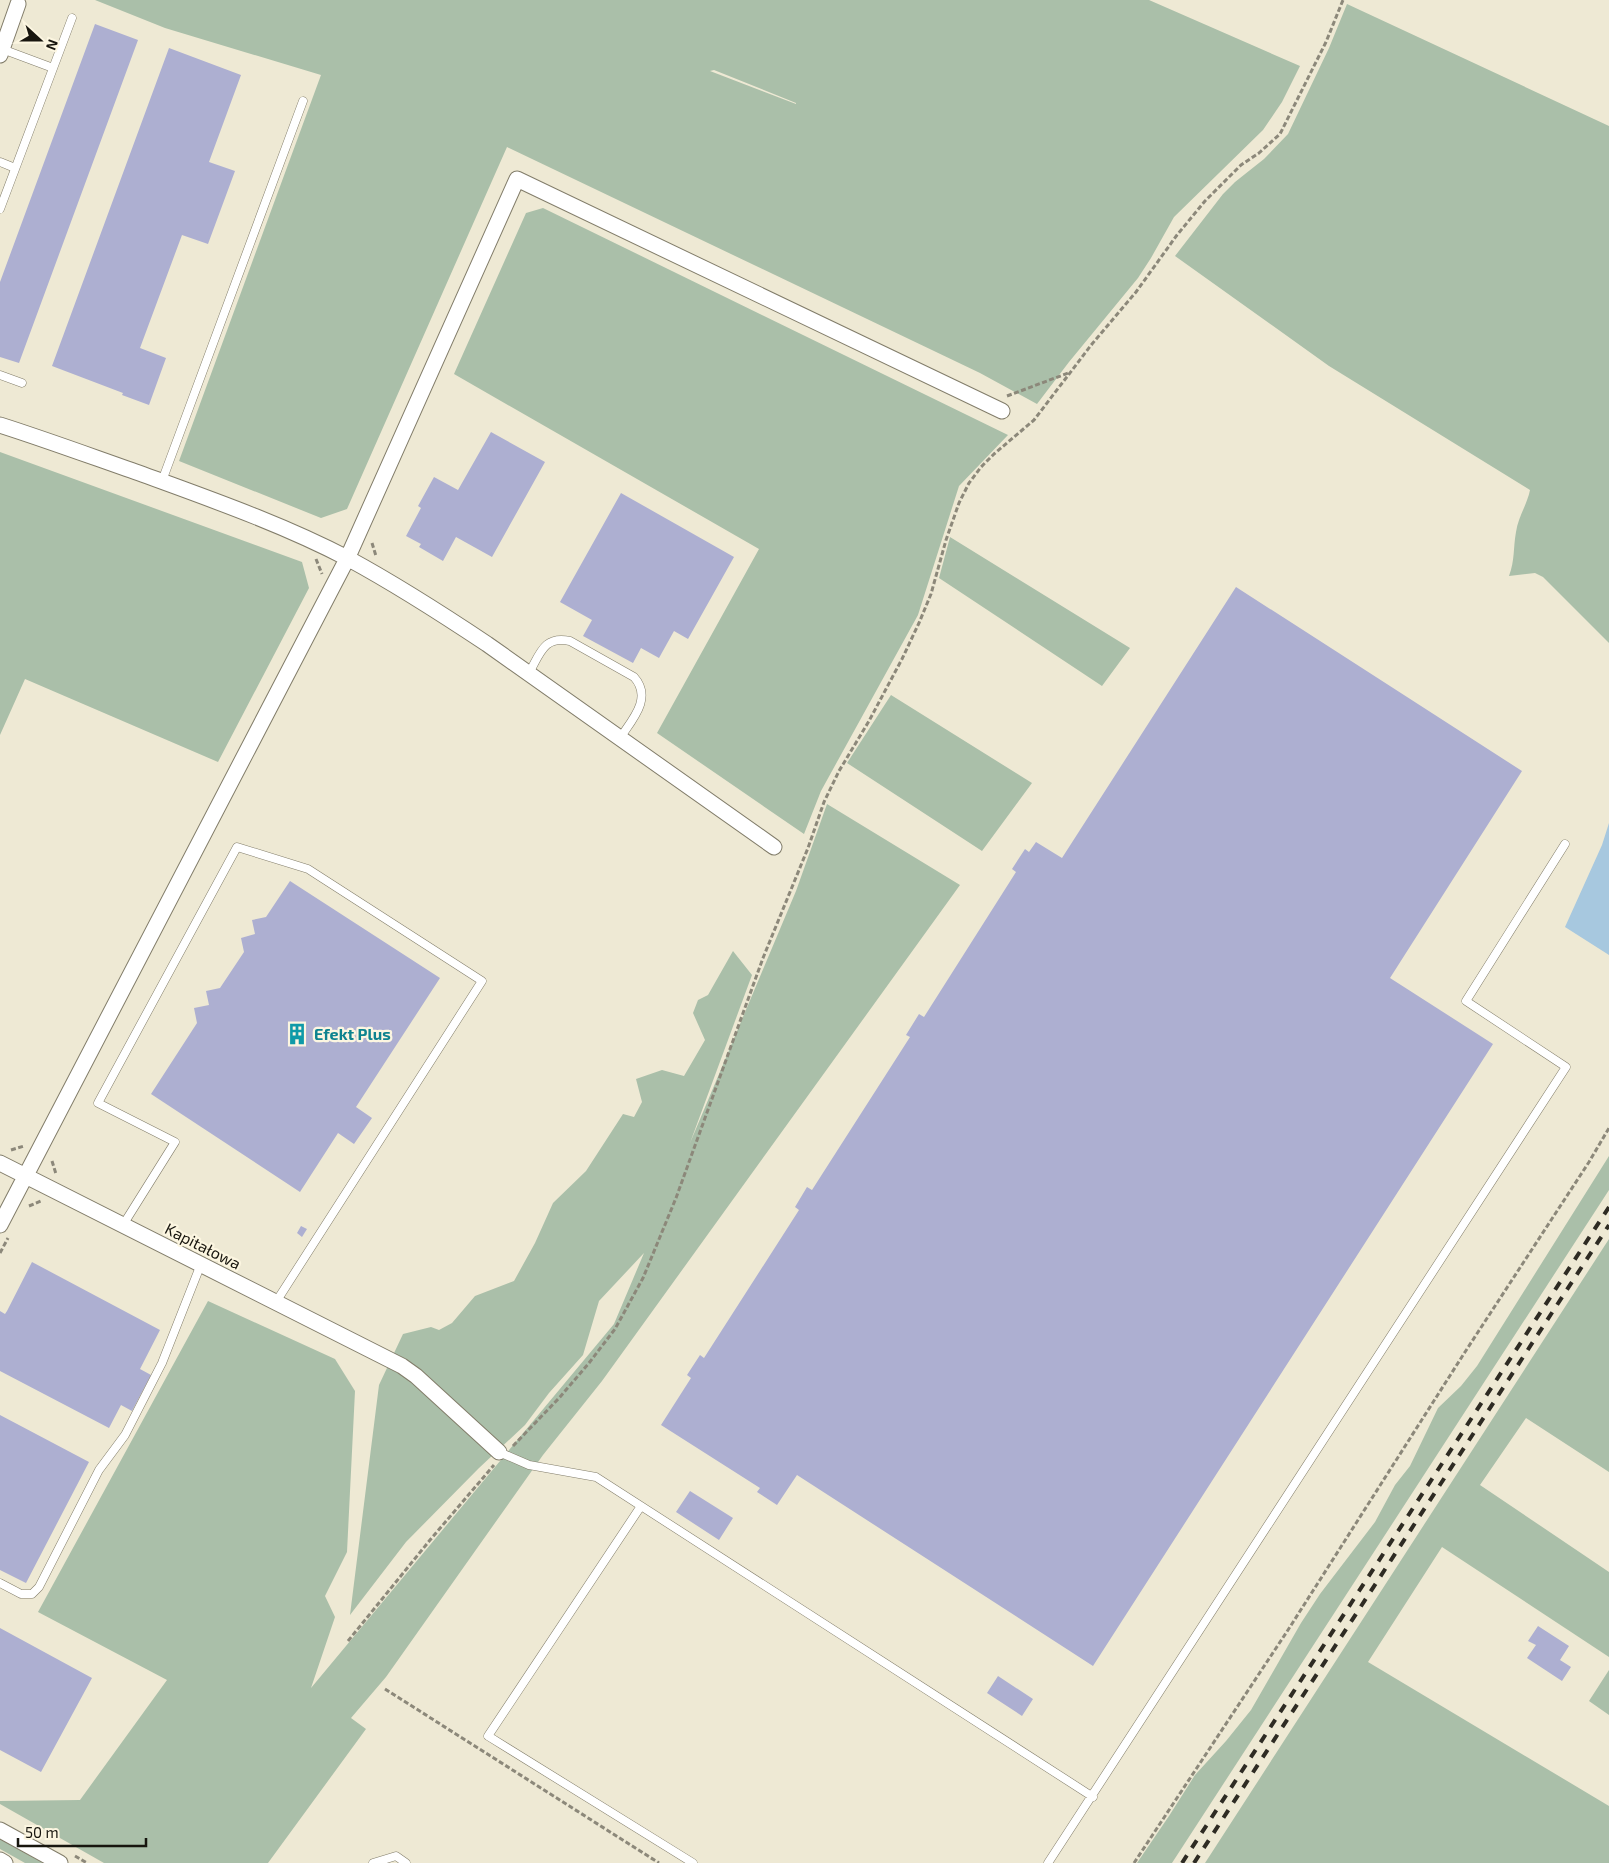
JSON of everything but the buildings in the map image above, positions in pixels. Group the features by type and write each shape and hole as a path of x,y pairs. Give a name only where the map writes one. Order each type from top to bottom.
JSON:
{"street":[{"path":"1,52 18,4"},
{"path":"0,1225 348,559 517,179 998,409"},
{"path":"0,425 162,481 249,514 348,559 448,618 774,847"},
{"name":"Kapitałowa","path":"1,1164 389,1360 416,1376 501,1454"},
{"path":"0,1830 60,1863"},
{"path":"0,1860 5,1863"}],"lane":[{"path":"0,209 72,18"},
{"path":"1,52 53,68"},
{"path":"162,481 304,101"},
{"path":"0,162 15,168"},
{"path":"0,375 22,383"},
{"path":"528,673 547,643 562,639 570,641 634,677 642,690 642,699 640,707 620,738"},
{"path":"1048,1863 1566,1068 1466,1000 1566,844"},
{"path":"123,1225 176,1142 98,1103 237,847 308,869 482,982 276,1302"},
{"path":"0,1583 21,1594 32,1594 39,1587 99,1470 125,1435 162,1363 200,1264"},
{"path":"501,1454 529,1466 596,1477 1092,1797"},
{"path":"641,1506 488,1736 693,1863"},
{"path":"373,1863 396,1856 406,1863"}],"path":[{"path":"348,1641 501,1454 560,1397 589,1363 615,1329 643,1278 676,1198 763,958 808,848 824,802 920,623 931,594 959,502 969,483 981,467 1034,420 1136,292 1177,235 1205,201 1240,165 1258,154 1280,134 1326,42 1343,0"},
{"path":"998,409 998,399 1072,372"},
{"path":"322,576 316,560 323,547"},
{"path":"1134,1863 1288,1630 1609,1128"},
{"path":"1,1164 8,1151 30,1142"},
{"path":"385,1689 659,1863"}],"green space":[{"path":"95,0 1149,0 1300,66 1282,102 1263,130 1174,217 1138,278 1037,404 980,373 507,147 347,509 321,518 179,461 321,75 165,28","holes":["714,70 796,104 710,71"]},
{"path":"1347,4 1609,126 1609,643 1543,577 1535,573 1509,576 1517,527 1530,490 1329,366 1175,256 1223,194 1264,159 1288,134 1329,48"},
{"path":"543,208 1008,435 959,486 918,615 821,791 804,834 657,733 759,549 454,374 526,213"},
{"path":"0,452 302,562 309,588 218,762 25,679 0,735"},
{"path":"950,537 1130,648 1102,686 939,578"},
{"path":"891,695 1032,783 982,851 847,763"},
{"path":"827,804 960,885 602,1381 543,1455 386,1677 351,1718 366,1729 268,1863 104,1863 0,1804 0,1801 80,1800 167,1680 38,1612 208,1301 335,1359 355,1391 347,1552 325,1596 335,1617 311,1688 614,1324 644,1253 599,1301 583,1355 549,1393 525,1425 479,1468 406,1542 350,1615 379,1385 403,1334 431,1327 439,1330 452,1323 475,1296 514,1281 535,1243 553,1203 586,1171 623,1114 634,1117 642,1102 636,1079 662,1070 684,1076 705,1040 693,1013 698,1000 708,995 733,951 752,975 690,1143 796,891"},
{"path":"1609,1156 1609,1190 1172,1863 1137,1863 1195,1775 1251,1710 1301,1623 1320,1594 1375,1522 1395,1485 1410,1466 1438,1408 1461,1386 1477,1366"},
{"path":"1609,1239 1609,1472 1526,1418 1480,1485 1609,1572 1609,1657 1442,1547 1368,1662 1609,1806 1609,1863 1205,1863"},
{"path":"1609,1670 1609,1715 1589,1701"},
{"path":"0,1839 43,1863 25,1863 0,1849"}],"water":[{"path":"1609,823 1609,955 1565,927 1602,845"}],"railway":[{"path":"1182,1863 1609,1207"},
{"path":"1194,1863 1609,1225"}],"place":[{"name":"Efekt Plus","path":"297,1034"}]}
